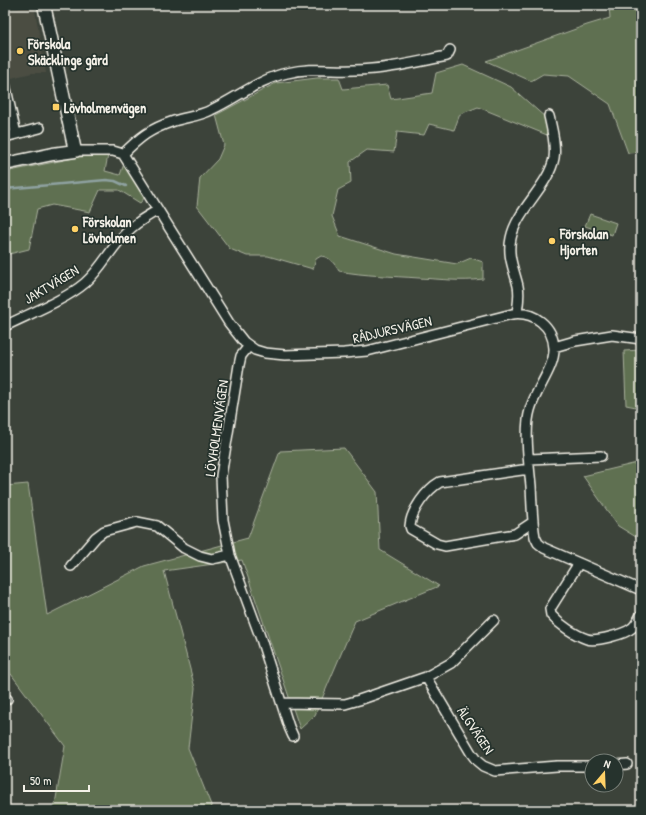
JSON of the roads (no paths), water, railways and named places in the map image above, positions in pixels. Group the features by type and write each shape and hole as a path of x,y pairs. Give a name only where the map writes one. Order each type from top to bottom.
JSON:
{"street":[{"path":"44,5 74,151"},
{"path":"123,154 151,130 173,121 211,111 242,92 275,76 307,69 353,70 404,64 447,56 450,50"},
{"path":"6,90 16,134"},
{"path":"549,116 554,141 552,168 515,225 509,252 519,294 518,313 532,316 543,323 550,333 554,348 552,362 529,411 529,469 533,522 536,537 541,546 641,590"},
{"path":"5,137 40,128"},
{"path":"5,164 74,151 113,151 123,154 229,323 249,346"},
{"name":"JAKTVÄGEN","path":"5,326 49,304 84,283 94,274 131,228 139,221 158,210"},
{"name":"RÅDJURSVÄGEN","path":"249,346 264,353 280,355 356,352 518,313"},
{"path":"554,348 575,341 612,335 641,339"},
{"name":"LÖVHOLMENVÄGEN","path":"249,346 241,356 239,365 221,476 223,520 230,555 261,639 293,736"},
{"path":"529,459 601,456"},
{"path":"529,469 440,482 417,505 410,526 411,529 437,544 445,546 515,534 533,522"},
{"path":"71,566 96,537 104,531 137,522 157,526 184,548 200,556 212,559 230,555"},
{"path":"579,563 550,609 551,615 556,620 588,639 599,640 631,629 641,615"},
{"path":"282,703 345,704 426,677 451,663 494,620"},
{"name":"ÄLGVÄGEN","path":"426,677 471,753 483,766 495,771 557,766 584,766"}],"waterway":[{"path":"5,189 106,180 115,181 126,186"}],"place":[{"name":"Förskola Skäcklinge gård","path":"20,51"},
{"name":"Lövholmenvägen","path":"56,107"},
{"name":"Förskolan Lövholmen","path":"75,229"},
{"name":"Förskolan Hjorten","path":"552,241"}]}
